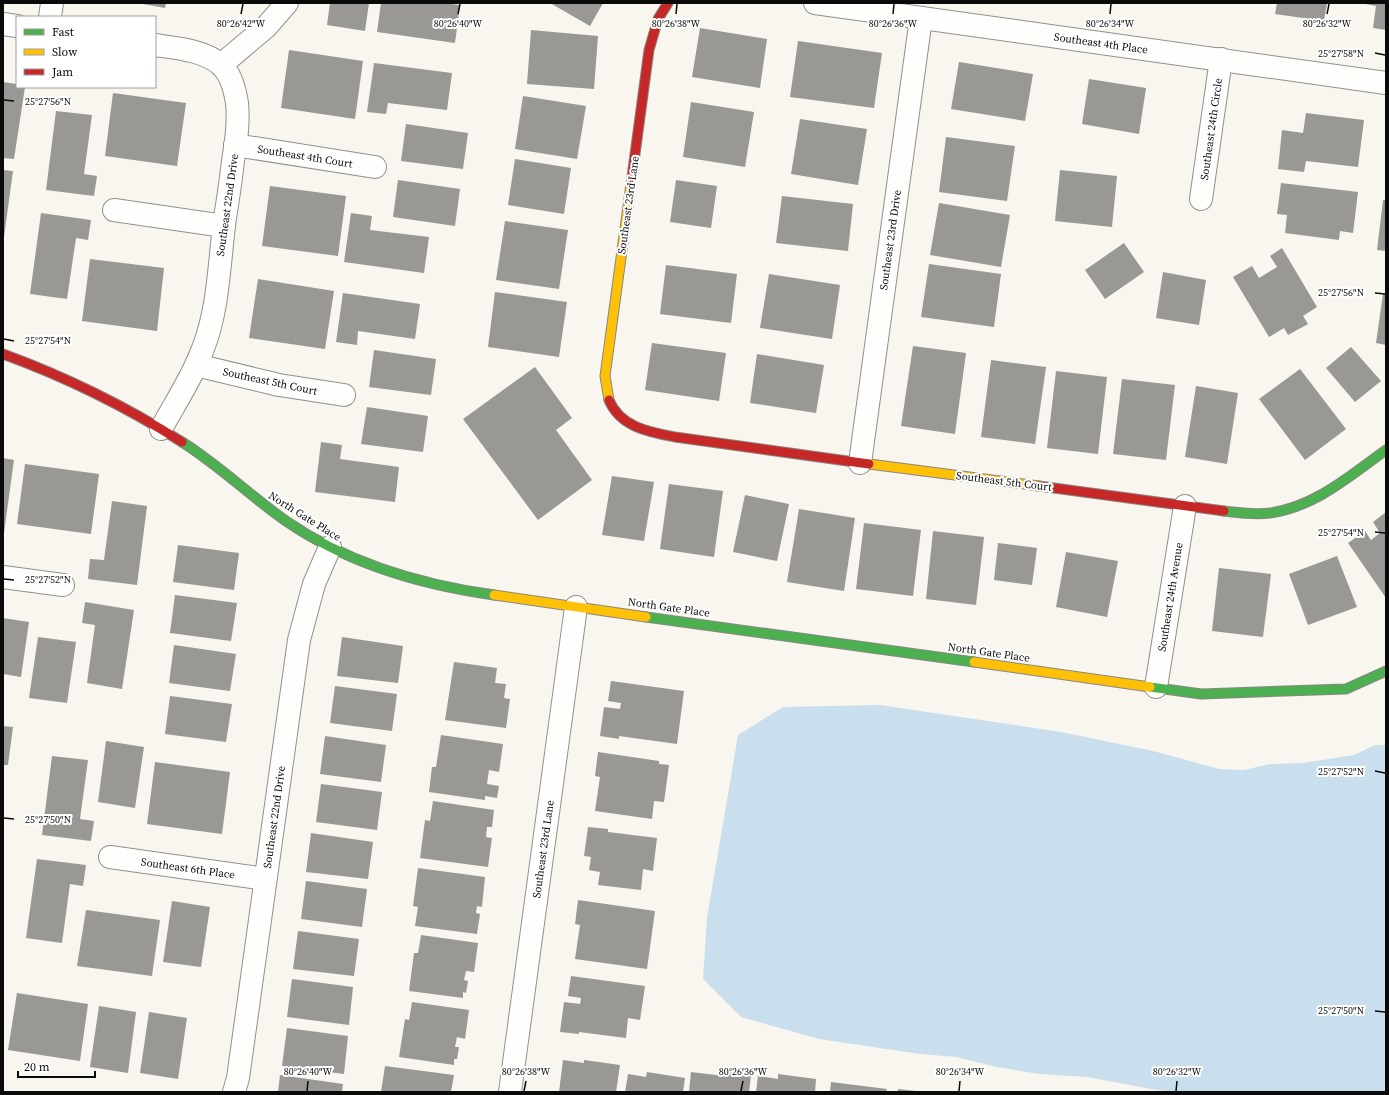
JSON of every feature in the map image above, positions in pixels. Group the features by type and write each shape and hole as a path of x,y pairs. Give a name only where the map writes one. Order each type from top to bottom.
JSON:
{"street":[{"path":"50,16 52,3"},
{"path":"156,45 191,51 209,58 221,65 266,27 287,3"},
{"name":"Southeast 23rd Lane","path":"614,410 610,403 605,376 649,50 658,19 668,3"},
{"name":"Southeast 4th Place","path":"815,3 1386,83"},
{"name":"Southeast 23rd Drive","path":"860,463 921,18"},
{"path":"3,24 16,26"},
{"name":"Southeast 24th Circle","path":"1201,199 1220,59"},
{"name":"Southeast 22nd Drive","path":"161,428 196,365 202,351 209,332 215,302 235,145 237,116 236,102 231,81 221,65"},
{"name":"Southeast 4th Court","path":"235,145 375,167"},
{"path":"114,210 224,226"},
{"name":"North Gate Place","path":"3,354 38,366 82,386 161,428 210,461 257,499 295,526 330,547 354,558 396,573 443,587 576,607 1201,694 1346,689 1386,671"},
{"name":"Southeast 5th Court","path":"196,365 279,385 344,395"},
{"name":"Southeast 5th Court","path":"614,410 635,427 646,431 675,437 860,463 1143,499 1240,514 1279,511 1294,507 1315,497 1386,450"},
{"name":"Southeast 24th Avenue","path":"1156,687 1185,506"},
{"name":"Southeast 22nd Drive","path":"234,1092 238,1078 298,640 314,584 330,547"},
{"path":"3,576 63,584"},
{"name":"Southeast 23rd Lane","path":"510,1092 576,607"},
{"name":"Southeast 6th Place","path":"110,857 265,879"}],"water":[{"path":"880,705 1061,732 1153,751 1219,769 1244,770 1270,764 1303,763 1354,755 1375,745 1386,745 1386,1092 1177,1092 1157,1090 1087,1077 1039,1074 997,1067 956,1057 920,1054 819,1039 741,1017 703,979 707,918 738,735 783,707"}],"building":[{"path":"137,3 166,3 165,8"},
{"path":"330,3 369,3 365,31 327,25"},
{"path":"381,3 442,3 460,5 455,43 377,32"},
{"path":"550,3 603,3 590,26"},
{"path":"1277,3 1327,3 1324,21 1275,14"},
{"path":"1360,3 1386,3 1386,30 1373,28 1376,6"},
{"path":"700,28 767,39 760,88 692,77"},
{"path":"531,30 598,36 594,89 527,84"},
{"path":"798,41 882,53 874,108 790,97"},
{"path":"289,50 363,61 355,119 281,108"},
{"path":"959,62 1033,74 1025,121 951,109"},
{"path":"374,63 452,73 447,110 388,103 386,114 367,112"},
{"path":"1089,79 1146,88 1139,134 1082,124"},
{"path":"3,82 16,84 16,88 25,88 14,159 3,158"},
{"path":"113,93 186,103 177,166 105,156"},
{"path":"523,96 586,106 577,159 515,149"},
{"path":"691,102 754,112 745,167 683,157"},
{"path":"56,111 92,115 84,174 97,176 94,196 46,190"},
{"path":"1306,113 1364,120 1358,167 1306,161 1304,172 1278,169 1282,130 1303,133"},
{"path":"800,119 867,129 858,185 791,174"},
{"path":"406,124 468,133 463,169 401,161"},
{"path":"946,137 1015,146 1007,201 939,192"},
{"path":"515,159 571,168 564,214 508,205"},
{"path":"3,170 13,171 4,237 3,237"},
{"path":"1060,170 1117,176 1112,227 1055,221"},
{"path":"398,180 460,189 455,226 393,217"},
{"path":"676,180 717,186 711,228 670,222"},
{"path":"1281,183 1358,192 1353,233 1340,231 1339,240 1285,233 1287,215 1277,214"},
{"path":"270,186 346,196 338,256 262,246"},
{"path":"782,196 853,204 848,251 776,243"},
{"path":"1383,200 1386,200 1386,251 1377,250"},
{"path":"939,203 1010,215 1001,267 930,255"},
{"path":"41,213 91,220 88,240 76,238 67,299 30,294"},
{"path":"351,213 372,216 370,230 429,237 424,273 344,262"},
{"path":"505,221 568,230 559,289 496,280"},
{"path":"1124,243 1144,272 1105,299 1085,270"},
{"path":"1282,248 1317,307 1303,316 1308,324 1288,335 1284,328 1269,337 1233,277 1252,266 1259,278 1277,267 1270,256"},
{"path":"90,259 164,268 157,331 82,321"},
{"path":"929,264 1001,274 994,327 921,317"},
{"path":"666,265 737,274 731,323 660,314"},
{"path":"1163,272 1206,280 1199,325 1156,318"},
{"path":"769,274 840,285 832,339 760,328"},
{"path":"258,279 334,291 325,349 249,338"},
{"path":"495,292 567,302 559,357 488,347"},
{"path":"343,293 420,304 415,339 358,331 357,345 336,342"},
{"path":"1383,294 1386,294 1386,345 1376,343"},
{"path":"652,343 726,353 719,401 645,390"},
{"path":"913,346 966,353 955,434 901,426"},
{"path":"1351,347 1381,381 1355,402 1326,368"},
{"path":"374,350 436,359 431,395 369,387"},
{"path":"757,354 824,365 816,413 750,403"},
{"path":"991,360 1046,367 1035,444 981,437"},
{"path":"535,367 572,418 556,430 592,480 538,520 463,419"},
{"path":"1300,369 1346,429 1305,460 1259,399"},
{"path":"1056,371 1107,377 1098,454 1047,448"},
{"path":"1122,379 1175,385 1166,460 1113,454"},
{"path":"1196,386 1238,393 1227,464 1185,457"},
{"path":"367,407 428,416 423,452 361,444"},
{"path":"321,442 342,445 340,459 399,467 395,502 315,492"},
{"path":"3,458 14,460 4,533 3,533"},
{"path":"25,464 99,474 91,534 17,524"},
{"path":"612,476 654,482 644,541 602,535"},
{"path":"669,484 723,491 714,557 660,549"},
{"path":"745,495 789,504 777,561 733,552"},
{"path":"112,501 147,506 137,585 88,579 90,559 104,560"},
{"path":"799,509 855,518 844,591 787,582"},
{"path":"1386,512 1386,598 1348,543 1365,531 1371,540 1380,533 1373,522"},
{"path":"864,523 921,530 913,596 856,589"},
{"path":"933,531 984,537 976,605 926,599"},
{"path":"998,543 1037,548 1032,585 994,580"},
{"path":"178,545 239,553 234,590 173,582"},
{"path":"1066,552 1118,561 1107,617 1056,607"},
{"path":"1337,556 1357,607 1308,625 1289,574"},
{"path":"1219,568 1271,574 1263,637 1212,631"},
{"path":"175,595 237,603 231,641 170,633"},
{"path":"85,602 134,610 122,689 87,683 95,625 82,623"},
{"path":"3,618 29,622 21,677 3,674"},
{"path":"38,637 76,642 67,703 29,698"},
{"path":"342,637 403,646 398,683 337,676"},
{"path":"174,645 236,654 230,691 169,683"},
{"path":"454,662 497,668 495,683 506,684 504,698 510,699 506,728 445,720"},
{"path":"611,681 684,691 677,744 619,736 619,739 600,736 604,707 620,709 621,703 608,701"},
{"path":"335,686 397,694 392,731 330,723"},
{"path":"170,696 232,704 226,742 165,734"},
{"path":"3,726 13,727 8,765 3,765"},
{"path":"441,735 503,744 499,772 489,770 487,784 499,786 497,798 485,796 485,800 429,792 432,767 436,767"},
{"path":"325,736 386,745 381,782 320,774"},
{"path":"106,741 144,747 135,808 98,802"},
{"path":"598,752 659,761 659,764 669,765 664,802 654,801 652,819 595,811 600,777 595,776"},
{"path":"52,756 88,760 80,819 94,821 91,841 42,835"},
{"path":"155,762 230,772 222,834 147,824"},
{"path":"321,784 382,792 377,830 316,822"},
{"path":"433,801 494,810 492,827 487,827 486,837 492,838 488,867 420,858 425,820 430,821"},
{"path":"588,827 608,829 608,832 657,838 653,871 643,869 641,890 598,885 600,872 589,870 591,857 584,856"},
{"path":"311,833 373,842 368,879 306,872"},
{"path":"37,859 86,865 83,886 70,884 62,943 26,938"},
{"path":"418,868 485,877 482,907 477,906 476,913 480,914 477,934 415,926 418,907 413,906"},
{"path":"306,881 367,889 362,927 301,919"},
{"path":"578,900 655,911 647,969 575,959 580,925 575,924"},
{"path":"172,901 210,907 201,967 163,962"},
{"path":"86,910 160,920 152,976 77,966"},
{"path":"298,931 359,939 354,976 293,969"},
{"path":"421,935 478,943 474,972 466,971 464,980 468,981 466,993 463,992 463,998 409,991 414,953 418,953"},
{"path":"571,976 645,986 640,1020 628,1018 626,1038 579,1032 579,1034 560,1032 564,1002 580,1004 581,998 568,996"},
{"path":"292,979 353,987 349,1025 287,1017"},
{"path":"17,993 88,1004 80,1061 8,1050"},
{"path":"412,1002 469,1010 465,1039 457,1037 455,1047 459,1047 457,1059 454,1059 454,1065 399,1057 405,1019 409,1020"},
{"path":"99,1006 136,1012 128,1073 90,1067"},
{"path":"149,1012 187,1018 178,1079 140,1073"},
{"path":"287,1028 348,1036 344,1074 282,1066"},
{"path":"563,1060 584,1063 584,1060 620,1065 616,1092 559,1092"},
{"path":"385,1066 454,1075 451,1092 381,1092"},
{"path":"725,1071 751,1075 749,1092 689,1092 691,1072 724,1076"},
{"path":"647,1072 685,1078 683,1092 625,1092 628,1074 646,1077"},
{"path":"778,1074 816,1079 815,1092 756,1092 758,1076 778,1079"},
{"path":"280,1075 343,1084 342,1092 278,1092"},
{"path":"831,1082 887,1089 886,1092 830,1092"},
{"path":"898,1089 916,1091 916,1092 898,1092"}],"traffic: fast":[{"path":"182,442 196,451 286,521 309,536 334,549 386,570 413,578 467,591 494,595"},
{"path":"1224,511 1247,514 1264,514 1286,510 1302,504 1332,489 1386,450"},
{"path":"646,617 974,662"},
{"path":"1150,687 1201,694 1346,689 1386,671"}],"traffic: slow":[{"path":"609,400 605,376 631,184"},
{"path":"869,464 1039,486"},
{"path":"494,595 646,617"},
{"path":"974,662 1150,687"}],"traffic: jam":[{"path":"631,184 649,50 658,19 668,3"},
{"path":"3,354 50,372 95,393 139,416 182,442"},
{"path":"609,400 620,416 628,422 636,427 655,433 869,464"},
{"path":"1039,486 1224,511"}]}
